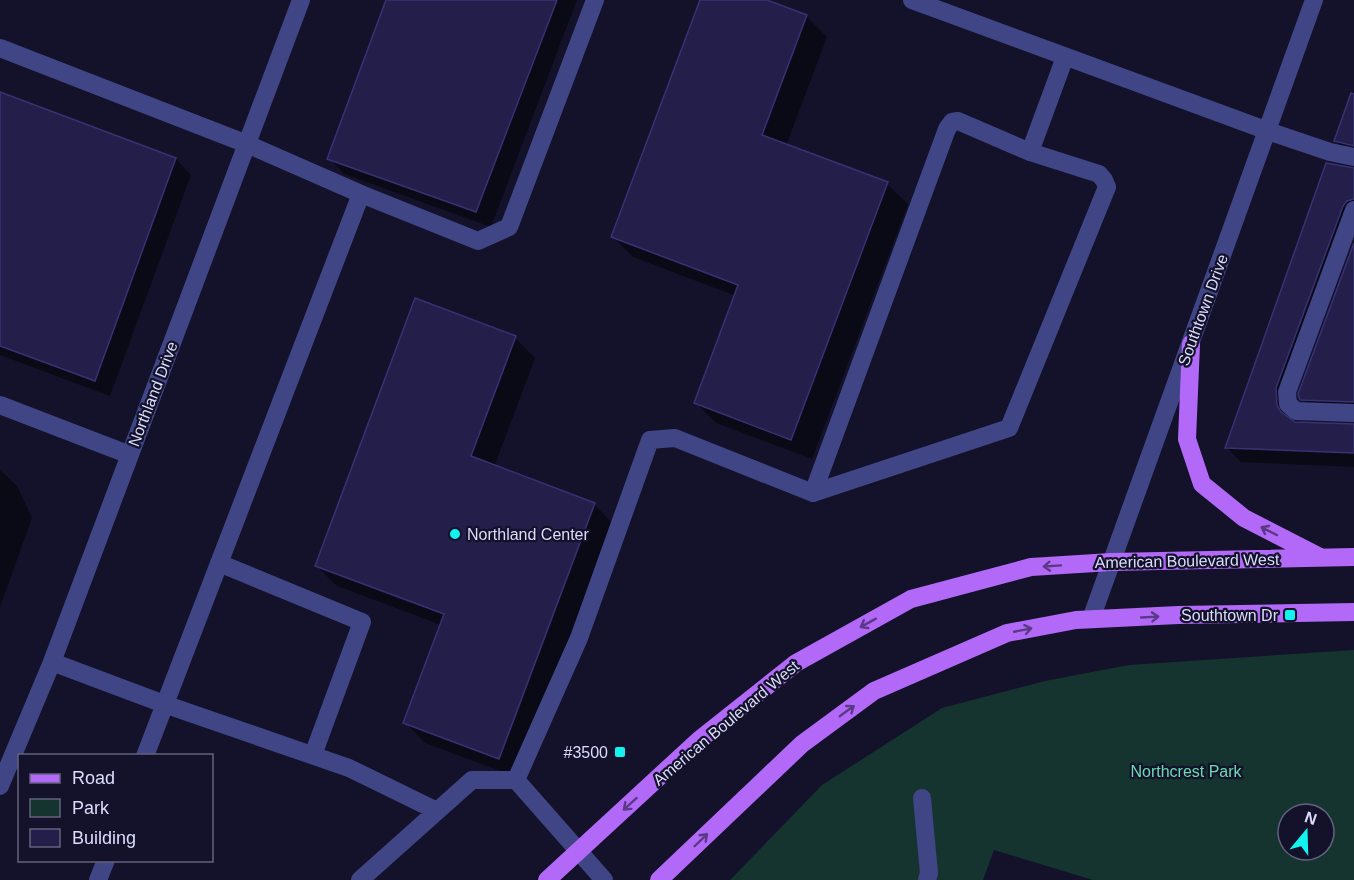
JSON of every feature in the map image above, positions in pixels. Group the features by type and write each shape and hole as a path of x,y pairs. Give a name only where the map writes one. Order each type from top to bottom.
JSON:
{"main road":[{"path":"1191,344 1186,439 1202,484 1244,518 1321,558"},
{"name":"American Boulevard West","path":"547,880 699,740 796,663 911,599 1030,567 1111,562 1354,557"},
{"path":"659,880 802,744 874,691 1007,633 1091,619 1354,612"}],"street":[{"name":"Northland Drive","path":"0,786 52,662 301,0"},
{"path":"0,48 247,144 361,194 478,241 509,227 595,0"},
{"path":"912,0 1268,131 1330,152 1354,157"},
{"name":"Southtown Drive","path":"1091,619 1314,0"},
{"path":"1030,152 1065,57"},
{"path":"516,780 579,638 650,440 675,438 813,493 1009,428 1107,187 1099,174 1030,152 958,121 952,122 947,129 813,493"},
{"path":"146,754 361,194"},
{"path":"1354,210 1287,392 1288,404 1296,411 1354,413"},
{"path":"0,405 130,455"},
{"path":"219,563 362,622 313,755"},
{"path":"52,662 164,704 350,768 437,811"},
{"path":"360,880 472,780 516,780 603,880"},
{"path":"922,798 929,873 927,880"},
{"path":"98,880 105,862"}],"green space":[{"name":"Northcrest Park","path":"1354,650 1354,880 1093,880 994,850 983,880 730,880 822,785 942,708 1045,681 1129,665"}],"building":[{"path":"386,0 557,0 476,212 327,159"},
{"path":"700,0 767,0 807,15 762,135 888,182 791,440 694,403 738,285 611,237"},
{"path":"0,92 176,158 95,381 0,346"},
{"path":"1351,93 1354,94 1354,146 1334,141"},
{"path":"1326,163 1354,168 1354,199 1347,201 1343,206 1276,388 1277,405 1281,412 1295,422 1354,424 1354,453 1225,448"},
{"path":"1354,243 1354,402 1300,400 1298,394"},
{"name":"Northland Center","path":"415,298 516,336 471,456 595,503 499,759 403,723 444,614 315,566"}],"place":[{"name":"Northland Center","path":"455,534"},
{"name":"Southtown Dr","path":"1290,615"},
{"name":"#3500","path":"620,752"}]}
